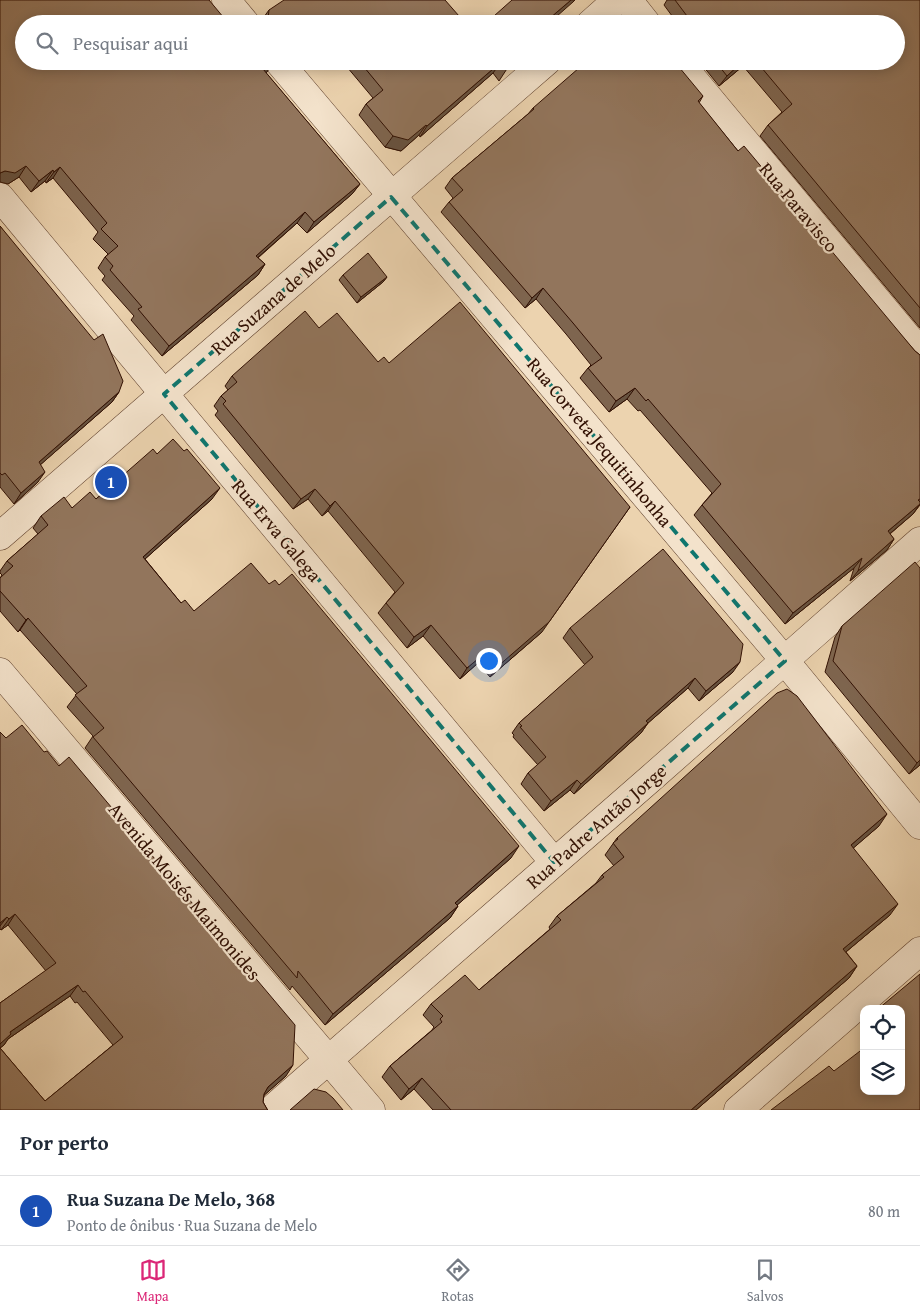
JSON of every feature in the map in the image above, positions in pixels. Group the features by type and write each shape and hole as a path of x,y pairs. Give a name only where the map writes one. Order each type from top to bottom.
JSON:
{"street":[{"path":"226,0 238,15"},
{"path":"600,15 617,0"},
{"path":"628,0 640,15"},
{"name":"Rua Corveta Jequitinhonha","path":"286,70 785,661 920,825"},
{"name":"Rua Suzana de Melo","path":"0,536 537,70"},
{"name":"Rua Paravisco","path":"685,70 920,352"},
{"name":"Rua Erva Galega","path":"0,197 554,862"},
{"name":"Rua Padre Antão Jorge","path":"271,1110 920,541"},
{"name":"Avenida Moisés Maimonides","path":"0,672 370,1110"},
{"path":"738,1110 920,950"}],"highlighted area":[{"path":"391,197 785,661 554,862 164,394"}],"building":[{"path":"0,0 209,0 222,15 15,15 15,70 264,70 360,184 314,222 305,212 256,256 265,264 169,346 138,309 142,307 110,270 113,266 105,257 118,246 101,229 107,223 60,167 39,181 26,166 15,173 5,171 0,173"},
{"path":"284,0 445,0 458,15 268,15 269,10"},
{"path":"512,0 571,0 554,15 495,15"},
{"path":"675,0 920,0 920,308 768,125 792,104 764,70 905,70 905,15 686,15"},
{"path":"366,70 492,70 408,140 393,136 366,104 383,90"},
{"path":"577,70 681,70 703,96 698,101 738,151 744,146 920,355 920,499 918,500 920,504 888,531 894,539 858,571 862,558 793,613 702,505 721,484 648,399 646,401 635,388 616,401 588,368 602,358 573,323 543,288 532,298 449,202 463,190 452,178"},
{"path":"722,70 733,70 727,76"},
{"path":"0,226 94,340 103,334 123,381 119,392 39,462 45,472 21,493 5,473 2,475 0,473"},
{"path":"368,253 387,277 361,297 343,275"},
{"path":"460,302 630,507 549,622 497,667 485,653 467,668 431,625 414,637 386,603 404,583 335,501 330,506 315,489 301,499 223,404 226,401 221,396 237,382 232,376 305,311 319,328 337,313 378,362 384,357 389,363"},
{"path":"173,439 184,451 187,449 220,488 143,557 181,603 185,600 194,611 251,563 269,584 275,580 279,585 292,574 519,846 455,903 458,906 333,1014 298,971 297,978 93,737 104,728 75,695 87,686 28,618 26,620 0,591 0,578 13,566 7,561 48,525 41,516 64,497 72,508 90,492 96,499 153,449 157,454"},
{"path":"663,549 743,644 740,662 706,691 695,678 646,721 648,723 581,784 577,780 551,801 528,773 546,757 520,727 522,726 519,723 593,657 570,628"},
{"path":"915,562 920,568 920,760 917,763 833,661 842,626"},
{"path":"787,689 797,696 887,814 851,845 898,904 843,949 857,966 691,1110 451,1110 422,1078 409,1089 390,1066 442,1022 440,1019 443,1016 431,1004 465,975 479,990 561,920 557,916 604,877 602,875 624,857 613,843 617,838 777,693"},
{"path":"22,725 44,752 47,751 59,766 69,757 295,1025 293,1065 268,1087 264,1094 263,1102 268,1110 0,1110 0,1048 45,1101 123,1037 78,985 10,1032 11,1034 0,1044 0,1003 56,963 15,914 9,919 7,917 0,923 0,732 6,738"},
{"path":"920,974 920,1110 771,1110 829,1066 834,1071 860,1051 860,1095 905,1095 905,1005 883,1005"},
{"path":"314,1089 326,1092 343,1110 290,1110"}],"place":[{"name":"Rua Suzana De Melo, 368","path":"111,482"}]}
